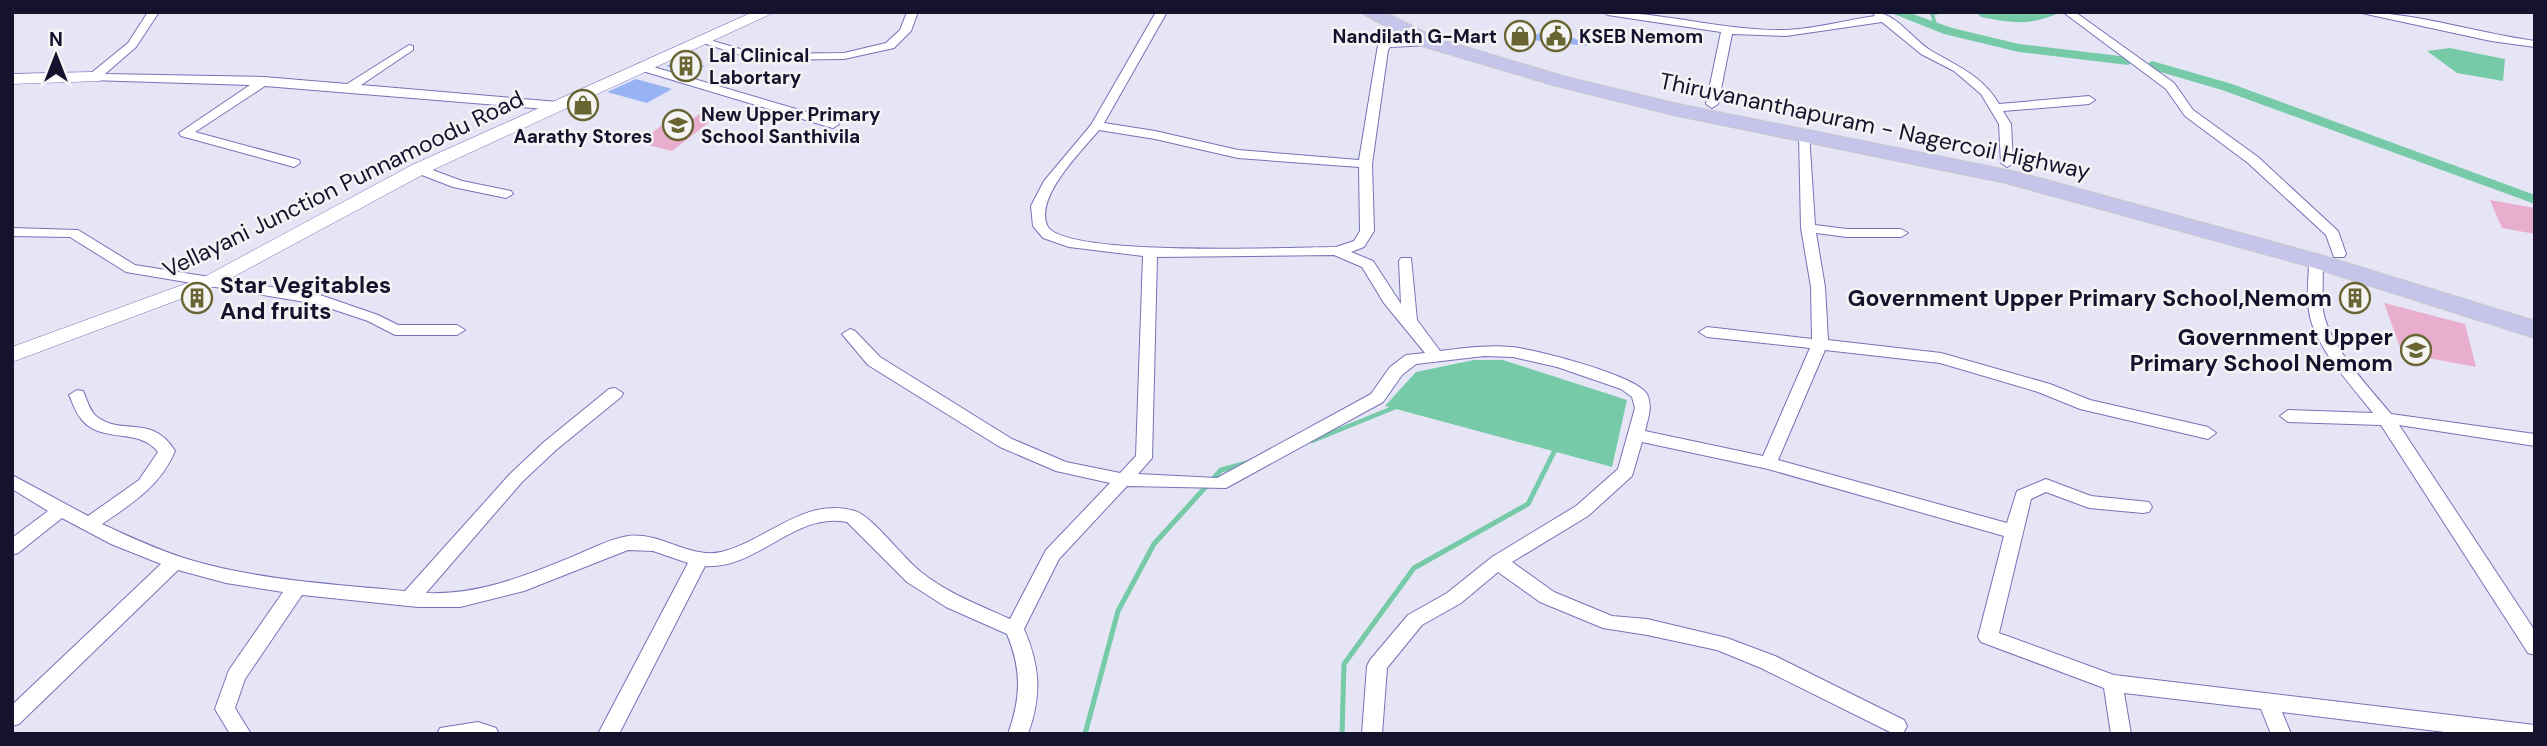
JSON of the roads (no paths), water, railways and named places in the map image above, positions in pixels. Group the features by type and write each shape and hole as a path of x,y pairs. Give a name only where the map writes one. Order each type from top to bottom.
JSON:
{"main road":[{"name":"Thiruvananthapuram - Nagercoil Highway","path":"1369,12 1429,42 1496,64 1612,95 2009,177 2316,261 2535,330"},
{"name":"Thiruvananthapuram - Nagercoil Highway","path":"1399,12 1443,32 1502,52 1712,104 2007,163 2339,254 2535,315"}],"street":[{"path":"93,77 132,45 154,12"},
{"name":"Vellayani Junction Punnamoodu Road","path":"12,355 211,281 419,169 767,12"},
{"path":"703,41 756,57 844,56 890,46 905,31 913,12"},
{"path":"1161,12 1096,126 1049,184 1038,206 1040,226 1048,235 1069,243 1150,253 1336,251 1354,247 1364,241 1367,231 1365,164 1384,45 1429,42"},
{"path":"1608,12 1636,14 1727,30 1786,33 1880,15 1925,52 1969,77 1986,92 2007,130 2007,163"},
{"path":"2068,13 2088,12"},
{"path":"2362,12 2491,38 2535,44"},
{"path":"2068,13 2170,86 2189,113 2253,160 2333,234 2339,254"},
{"path":"1712,104 1727,30"},
{"path":"351,87 409,48"},
{"path":"640,67 724,94 833,124"},
{"path":"12,79 193,77 351,87 558,106"},
{"path":"264,81 185,133 294,163"},
{"path":"1995,108 2089,100"},
{"path":"1096,126 1155,135 1238,154 1365,164"},
{"path":"1768,463 1820,343 1818,287 1808,228 1805,136"},
{"path":"419,169 458,184 506,194"},
{"path":"1808,228 1847,233 1901,233"},
{"path":"12,232 74,233 131,269 320,300 373,318 395,330 457,330"},
{"path":"1336,251 1368,264 1389,300 1436,356"},
{"path":"1014,629 1052,555 1144,458 1150,253"},
{"path":"1406,261 1409,321"},
{"path":"2316,261 2316,312 2324,333 2342,363 2386,419 2535,647"},
{"path":"1707,332 1941,358 2043,388 2086,405 2208,433"},
{"path":"850,334 874,361 1006,443 1062,467 1125,480 1220,484 1377,398 1396,371 1412,359 1484,351 1513,352 1561,363 1627,385 1639,395 1643,408 1626,472 1582,511 1498,562 1454,598 1415,620 1377,666 1372,734"},
{"path":"409,599 516,478 550,446 615,393"},
{"path":"77,395 88,419 99,425 147,433 162,442 167,451 163,465 151,479 89,524"},
{"path":"2288,416 2386,419 2535,440"},
{"path":"1637,435 1768,463 2014,532"},
{"path":"12,481 89,524 175,562 298,586 409,599 471,598 518,586 627,543 652,542 699,560 719,560 819,514 840,512 853,517 914,577 953,602 1014,629 1027,658 1032,682 1018,734"},
{"path":"2143,507 2089,502 2046,485 2023,495 1988,637 2113,683 2535,734"},
{"path":"12,548 61,510"},
{"path":"608,734 699,560"},
{"path":"12,718 175,562"},
{"path":"1498,562 1547,597 1610,623 1647,627 1720,643 1768,662 1897,726"},
{"path":"241,734 225,709 236,676 298,586"},
{"path":"2113,683 2121,734"},
{"path":"2268,702 2281,734"},
{"path":"447,734 478,731 489,734"}],"waterway":[{"path":"1895,12 1948,31 2019,48 2128,61"},
{"path":"1936,26 1932,14 1939,12"},
{"path":"2152,65 2227,87 2535,200"},
{"path":"1312,441 1398,406"},
{"path":"1342,734 1344,664 1414,568 1528,504 1556,448"},
{"path":"1085,734 1118,611 1154,544 1221,470 1247,463"}],"place":[{"name":"Nandilath G-Mart","path":"1520,36"},
{"name":"KSEB Nemom","path":"1556,36"},
{"name":"Lal Clinical Labortary","path":"686,66"},
{"name":"Aarathy Stores","path":"583,105"},
{"name":"New Upper Primary School Santhivila","path":"678,125"},
{"name":"Star Vegitables And fruits","path":"197,298"},
{"name":"Government Upper Primary School,Nemom","path":"2355,298"},
{"name":"Government Upper Primary School Nemom","path":"2416,350"}]}
